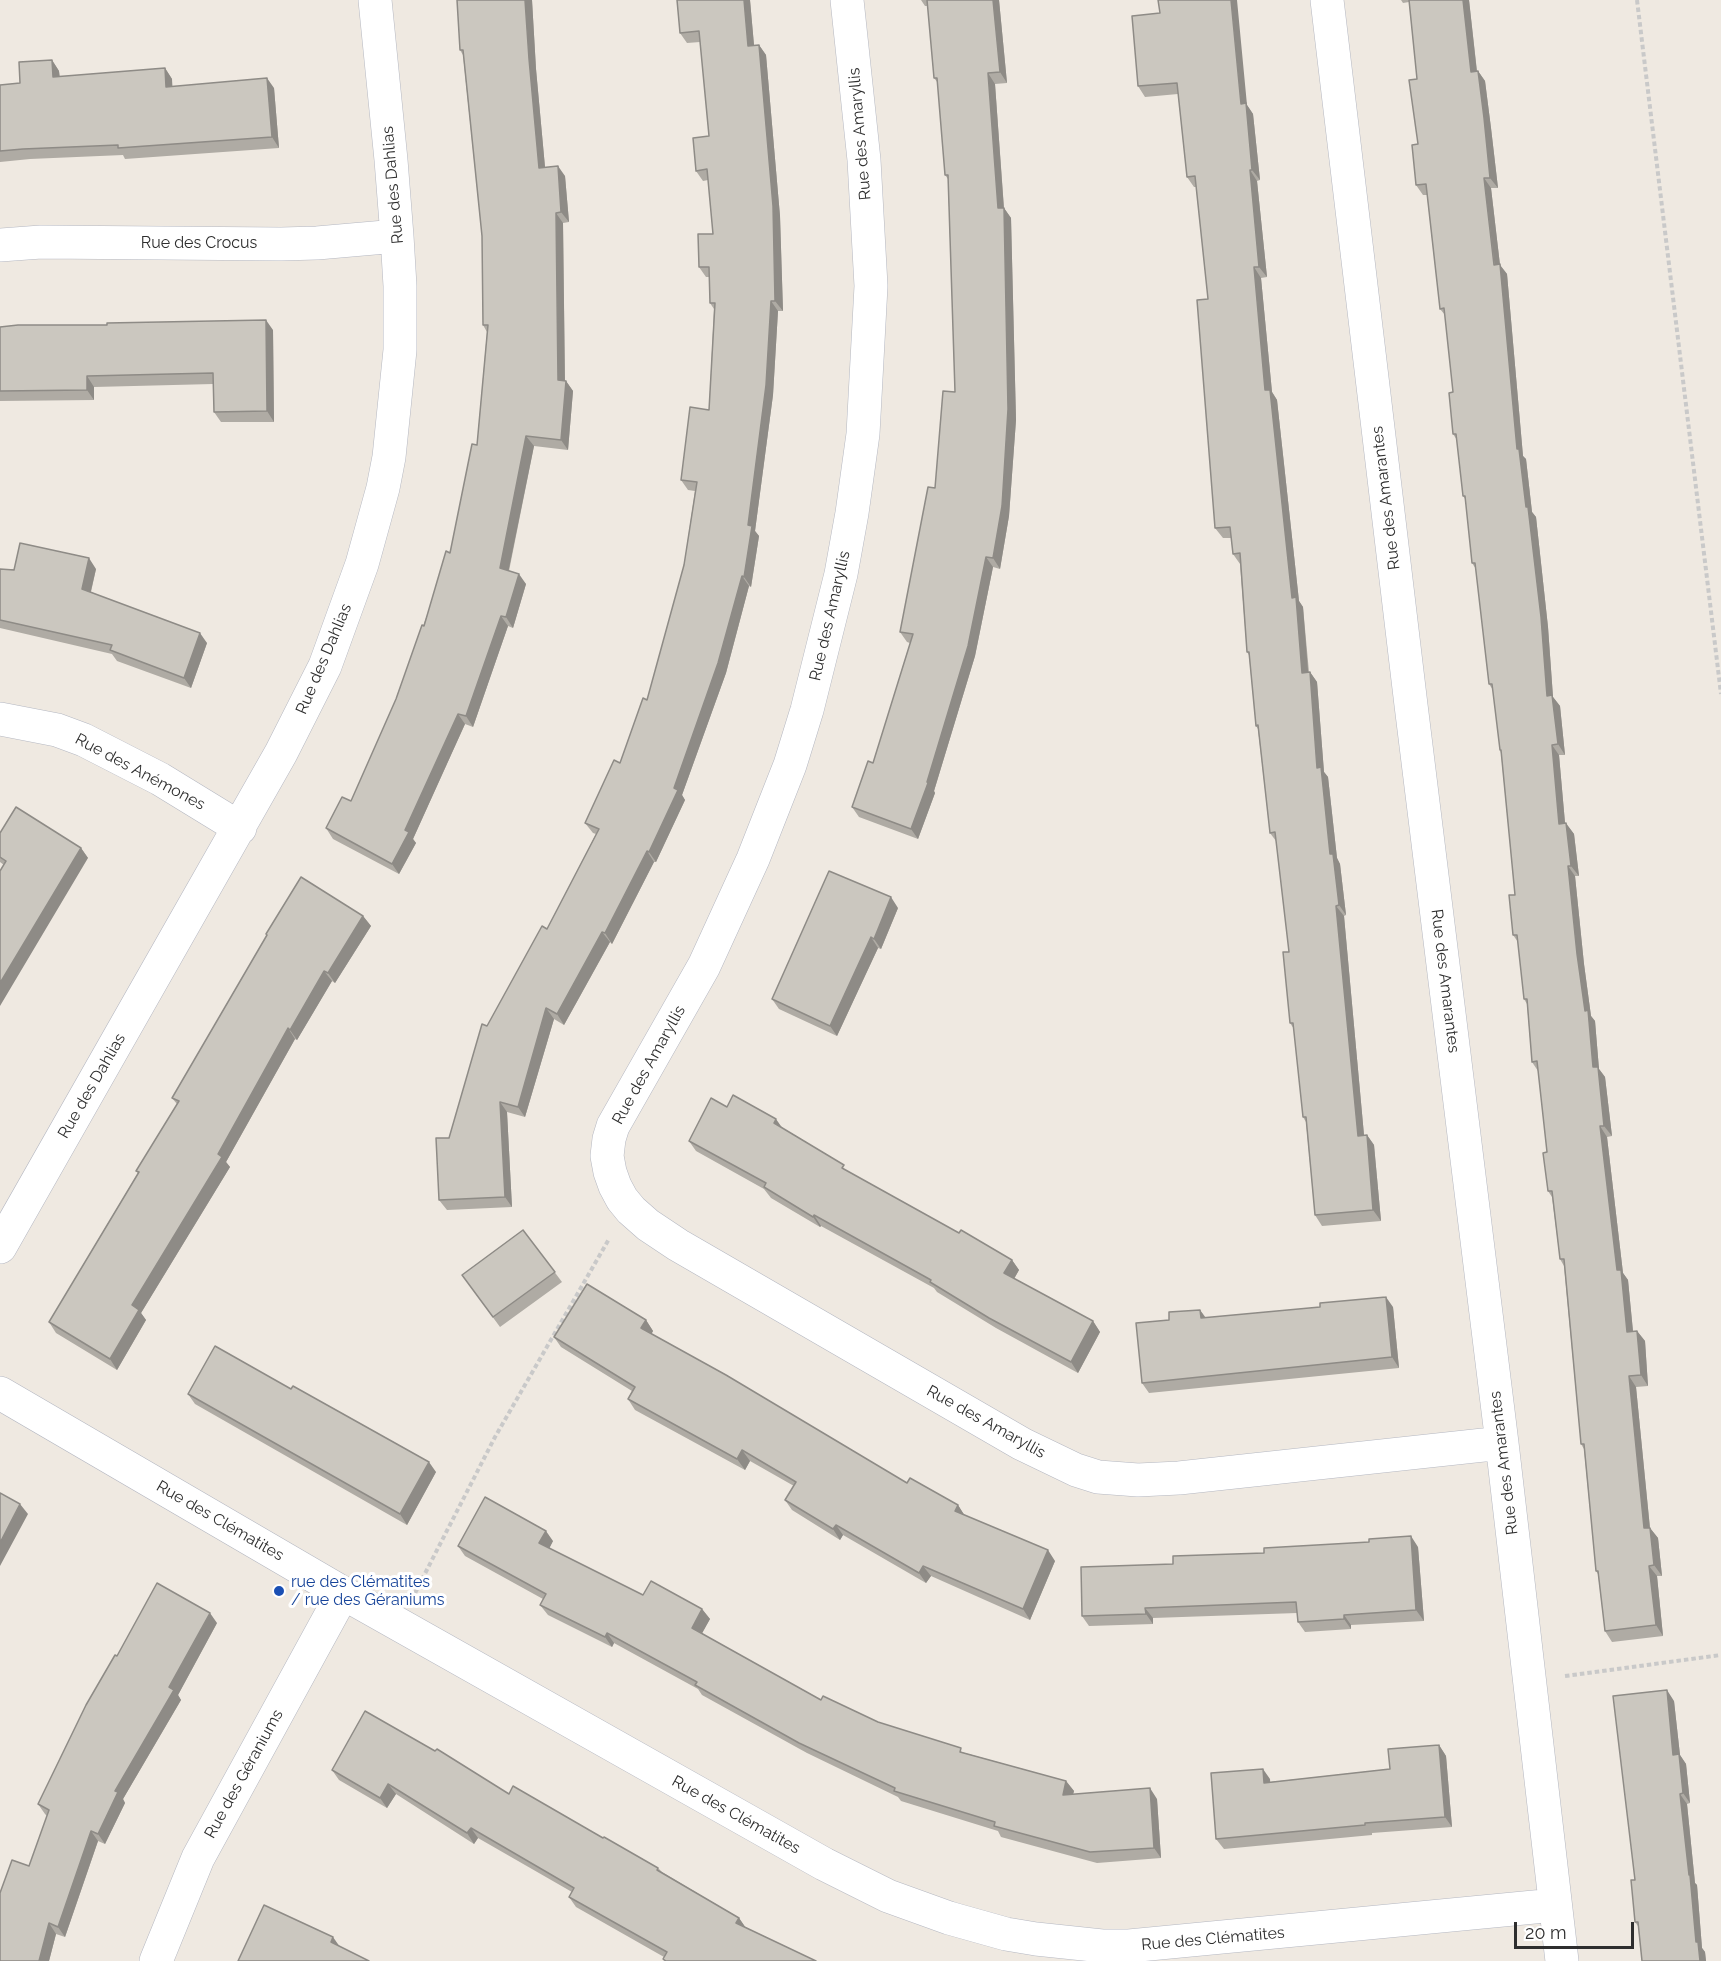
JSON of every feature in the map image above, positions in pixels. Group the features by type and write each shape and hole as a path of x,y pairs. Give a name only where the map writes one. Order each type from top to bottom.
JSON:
{"street":[{"name":"Rue des Dahlias","path":"0,1247 240,828 291,734 325,666 356,583 373,528 389,457 397,386 400,320 398,236 375,0"},
{"name":"Rue des Amaryllis","path":"847,0 864,160 871,286 863,434 841,574 807,710 790,765 749,867 704,966 613,1126 607,1156 615,1186 631,1210 648,1225 678,1245 1022,1444 1076,1470 1098,1477 1138,1480 1179,1478 1502,1443"},
{"name":"Rue des Amarantes","path":"1327,0 1409,694 1502,1443 1562,1961"},
{"name":"Rue des Crocus","path":"0,245 41,242 281,244 398,236"},
{"name":"Rue des Anémones","path":"0,719 57,730 84,740 160,779 240,828"},
{"name":"Rue des Clématites","path":"0,1394 343,1593 856,1881 916,1907 996,1931 1101,1954 1165,1944 1555,1905"},
{"name":"Rue des Géraniums","path":"156,1961 198,1858 343,1593"}],"path":[{"path":"1637,0 1721,694"},
{"path":"414,1596 495,1437 611,1236"},
{"path":"1559,1677 1721,1655"}],"building":[{"path":"457,0 525,0 539,168 558,166 561,212 556,213 558,380 566,381 561,440 526,436 500,568 519,574 506,617 501,616 466,716 458,714 405,830 409,832 392,864 326,828 342,797 351,801 396,699 422,625 424,626 446,551 450,553 472,444 477,445 488,325 483,325 482,236 463,50 460,50"},
{"path":"677,0 744,0 748,46 759,45 773,206 775,301 771,301 766,385 748,525 752,526 744,577 742,576 718,663 674,788 678,790 649,852 647,851 605,933 602,932 557,1014 546,1008 518,1107 500,1102 505,1197 439,1200 436,1138 449,1138 482,1024 487,1026 542,926 547,929 599,829 585,823 614,760 620,763 643,698 647,700 684,565 697,482 681,480 690,407 709,410 715,303 710,303 709,267 699,267 698,234 713,234 707,169 696,171 693,138 709,136 699,31 680,33"},
{"path":"927,0 993,0 1000,72 988,73 998,208 1004,208 1008,409 1002,506 993,558 986,557 968,646 928,783 911,829 852,807 868,761 873,763 913,634 900,632 928,487 935,488 943,391 955,392 948,175 945,175 937,78 934,78"},
{"path":"1158,0 1231,0 1241,104 1246,103 1252,170 1250,170 1259,267 1254,267 1265,390 1270,390 1292,598 1296,597 1302,673 1310,672 1317,768 1321,767 1330,854 1333,854 1339,905 1336,906 1358,1136 1367,1135 1373,1210 1315,1215 1306,1117 1303,1117 1293,1023 1290,1023 1283,952 1289,952 1275,832 1270,833 1249,652 1247,652 1240,553 1233,554 1230,527 1215,528 1197,300 1208,299 1195,176 1187,177 1177,83 1138,86 1132,16 1160,13"},
{"path":"1409,0 1463,0 1471,72 1478,71 1490,178 1484,178 1494,265 1500,264 1517,449 1519,449 1526,507 1528,507 1541,617 1547,696 1552,695 1558,744 1552,745 1559,824 1566,823 1577,954 1585,1011 1588,1010 1593,1067 1598,1067 1604,1126 1600,1126 1617,1270 1621,1270 1627,1332 1637,1331 1641,1375 1629,1376 1644,1528 1650,1528 1654,1565 1649,1566 1656,1625 1605,1631 1598,1571 1596,1571 1584,1444 1581,1444 1564,1259 1560,1259 1552,1191 1548,1191 1543,1153 1547,1152 1537,1061 1532,1062 1527,999 1524,999 1517,935 1513,935 1509,895 1515,895 1501,750 1492,684 1489,684 1475,563 1472,563 1456,434 1453,434 1449,393 1453,392 1444,308 1440,309 1426,184 1416,185 1412,145 1418,144 1409,80 1417,79"},
{"path":"52,60 53,77 165,68 166,87 267,78 272,137 118,148 118,145 0,151 0,85 20,83 19,62"},
{"path":"266,320 267,411 214,412 213,373 87,376 87,390 0,391 0,327"},
{"path":"20,543 89,558 82,589 200,633 184,678 110,650 112,645 0,620 0,569 14,570"},
{"path":"16,807 81,848 0,983 0,871 6,861 0,857 0,833"},
{"path":"829,871 891,897 874,939 871,937 830,1026 772,999"},
{"path":"301,877 363,916 328,973 324,971 290,1030 288,1028 218,1154 222,1157 132,1305 139,1310 110,1359 49,1322 139,1172 136,1171 179,1101 172,1098"},
{"path":"733,1095 776,1119 774,1123 844,1165 842,1168 959,1233 961,1230 1012,1260 1004,1273 1093,1321 1071,1362 989,1318 930,1282 931,1280 814,1215 813,1217 764,1187 766,1183 689,1141 711,1098 727,1107"},
{"path":"523,1230 555,1272 493,1317 462,1275"},
{"path":"587,1284 646,1320 641,1328 726,1375 907,1483 910,1478 958,1505 955,1511 1048,1550 1023,1609 923,1566 919,1573 836,1525 833,1529 785,1500 796,1482 742,1450 737,1459 628,1399 635,1387 554,1337"},
{"path":"1386,1297 1392,1357 1142,1383 1136,1323 1169,1320 1169,1312 1200,1310 1201,1318 1320,1307 1320,1303"},
{"path":"215,1346 291,1389 293,1386 429,1462 400,1514 188,1394"},
{"path":"0,1493 20,1504 0,1543"},
{"path":"485,1497 546,1531 539,1543 643,1595 651,1581 702,1609 692,1628 821,1700 823,1696 878,1722 961,1748 960,1752 1066,1781 1063,1795 1150,1788 1154,1848 1090,1852 994,1826 995,1822 894,1791 895,1788 799,1743 695,1685 697,1682 607,1633 605,1637 540,1605 546,1594 458,1546"},
{"path":"1411,1536 1416,1610 1344,1615 1344,1619 1298,1622 1296,1602 1145,1608 1146,1614 1082,1616 1081,1567 1173,1564 1173,1556 1264,1553 1264,1548 1369,1542 1369,1539"},
{"path":"157,1583 210,1613 169,1687 174,1690 115,1791 118,1792 98,1834 91,1831 58,1927 49,1923 39,1961 0,1961 0,1893 12,1860 29,1866 49,1810 38,1804 86,1705 115,1655 117,1656"},
{"path":"1667,1690 1673,1755 1679,1754 1683,1793 1680,1794 1700,1961 1642,1961 1638,1922 1635,1922 1631,1880 1635,1880 1613,1696"},
{"path":"365,1711 435,1751 437,1749 509,1794 513,1786 658,1868 657,1870 739,1918 736,1923 816,1961 666,1961 663,1959 667,1952 569,1897 574,1888 471,1828 467,1833 388,1784 380,1798 332,1770"},
{"path":"1439,1745 1445,1817 1216,1839 1211,1773 1263,1769 1264,1783 1390,1769 1388,1749"},
{"path":"264,1905 333,1937 331,1942 369,1961 238,1961"}],"place":[{"name":"rue des Clématites / rue des Géraniums","path":"279,1591"}]}
